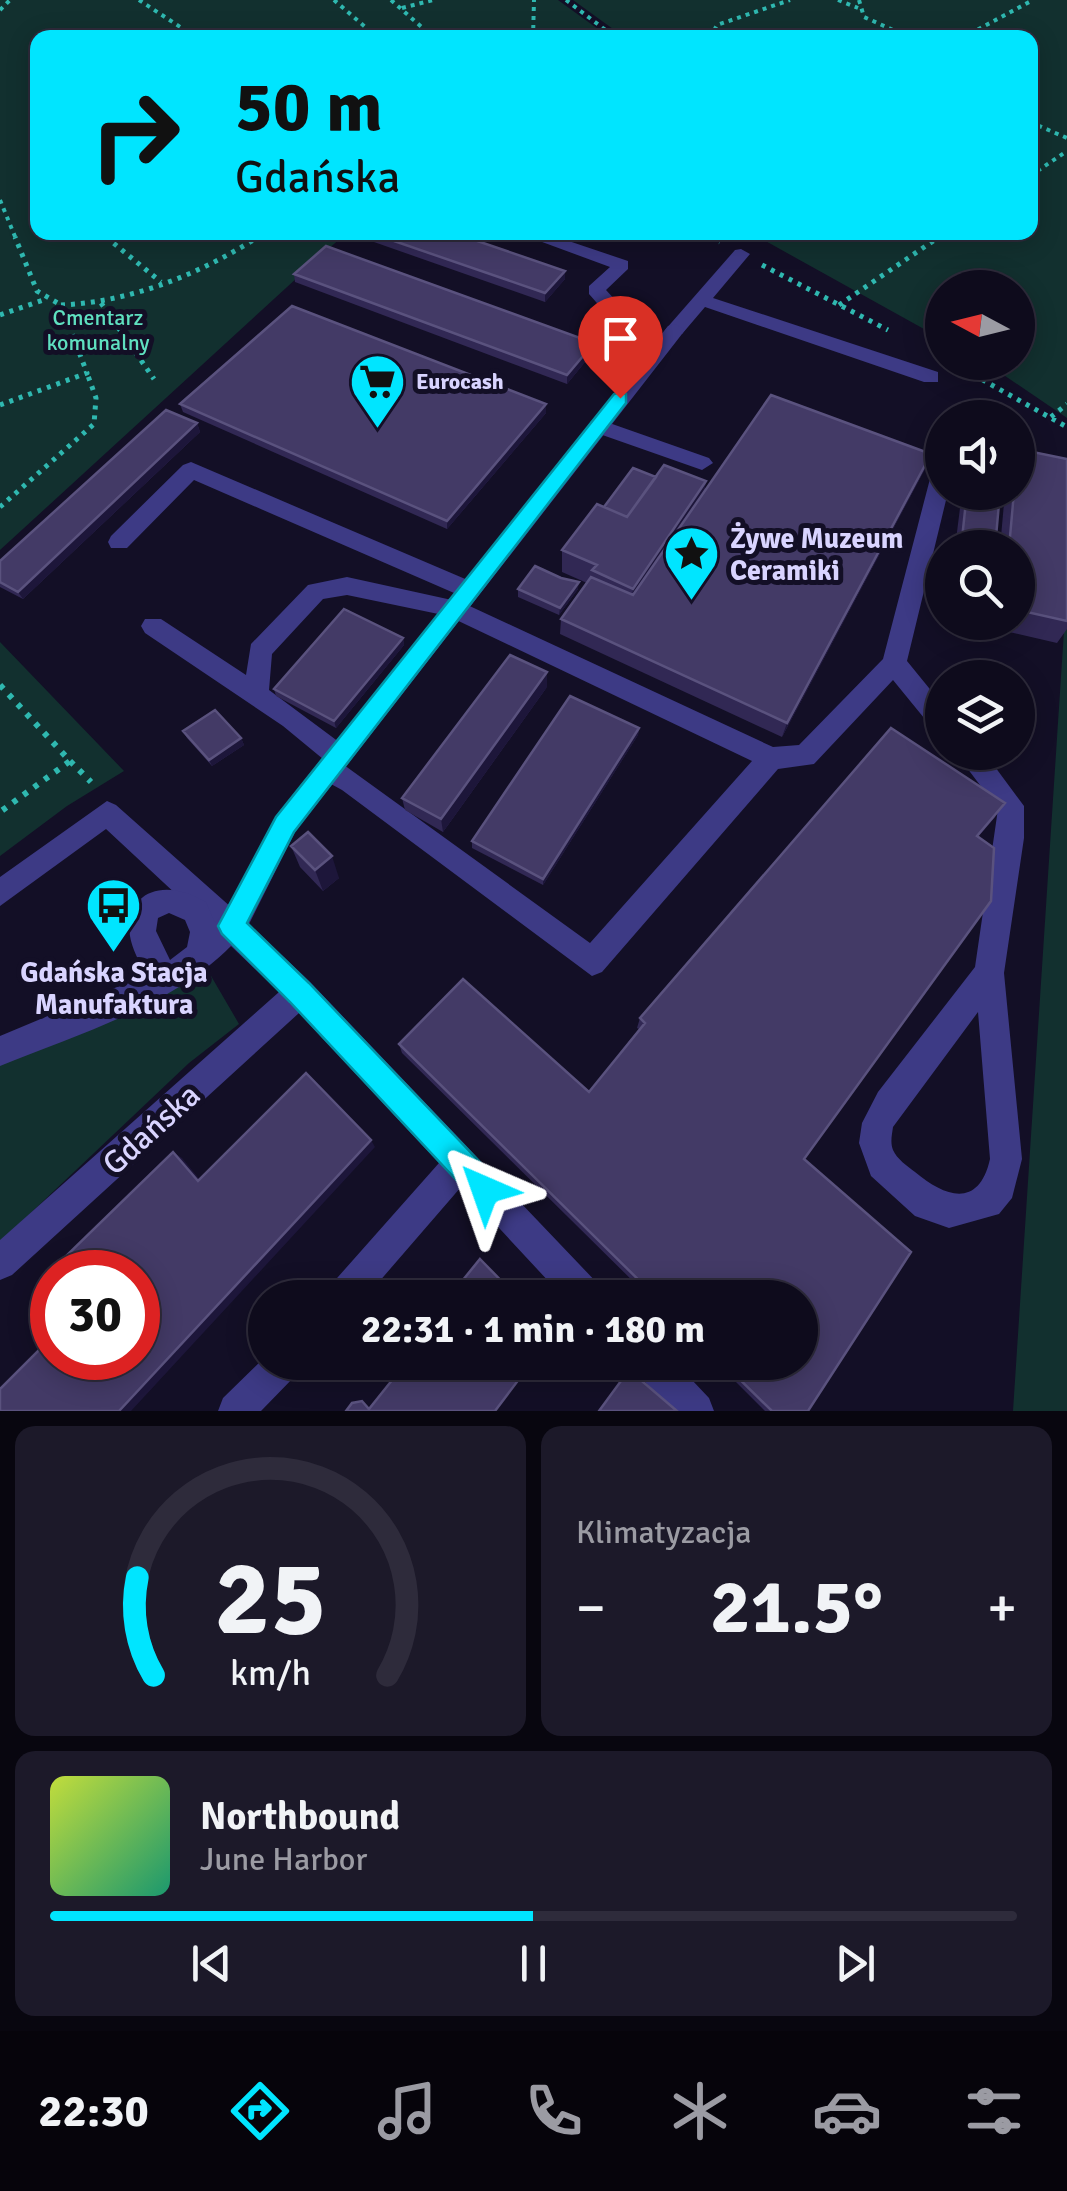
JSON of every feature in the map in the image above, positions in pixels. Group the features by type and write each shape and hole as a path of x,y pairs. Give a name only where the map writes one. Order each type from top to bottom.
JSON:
{"street":[{"path":"548,240 622,264 596,290 631,329 669,337"},
{"path":"0,1051 133,995 200,956 231,926 262,875 285,824 700,298 741,254"},
{"path":"700,298 925,375"},
{"path":"598,426 702,463"},
{"path":"119,542 191,470 462,599 771,758 805,756 894,663 933,510"},
{"path":"256,694 260,650 316,591 347,586 462,599"},
{"path":"153,626 256,694 351,782 592,962 771,758"},
{"path":"894,663 925,701"},
{"path":"982,770 1011,806 1010,838 989,973 1006,1159 1000,1186 987,1202 949,1212 927,1204 882,1164 875,1143 878,1123 989,973"},
{"path":"0,892 107,813 300,992 571,1280"},
{"path":"133,995 150,980 157,964 141,941 139,929 140,919 156,904 177,901 196,911 204,932 200,956"},
{"name":"Gdańska","path":"0,1263 300,992"},
{"path":"358,1280 460,1162"},
{"path":"236,1411 267,1380"},
{"path":"667,1380 696,1411"}],"path":[{"path":"0,10 10,0"},
{"path":"139,0 185,30"},
{"path":"334,0 369,30"},
{"path":"391,0 425,30"},
{"path":"401,8 433,0"},
{"path":"533,30 534,0"},
{"path":"566,0 605,30"},
{"path":"715,30 718,25 790,0"},
{"path":"838,0 858,8"},
{"path":"858,0 864,18 893,30"},
{"path":"977,30 1032,0"},
{"path":"1038,125 1067,138"},
{"path":"1038,171 1067,151"},
{"path":"0,200 38,291 61,305 101,304 236,252 254,240"},
{"path":"110,240 161,282"},
{"path":"840,305 934,240"},
{"path":"741,254 891,332"},
{"path":"0,315 46,299"},
{"path":"101,304 154,379"},
{"path":"0,507 94,424 99,408 97,391 61,305"},
{"path":"0,405 87,373"},
{"path":"983,380 1067,427"},
{"path":"1051,417 1067,404"},
{"path":"0,685 91,782"},
{"path":"0,812 70,762"}],"green space":[{"name":"Cmentarz komunalny","path":"0,0 558,0 599,30 30,30 30,240 338,240 0,550"},
{"path":"573,0 1067,0 1067,418 1011,380 1035,380 1035,270 925,270 925,330 764,240 1038,240 1038,30 614,30"},
{"path":"1067,585 1067,1411 1013,1411"},
{"path":"0,642 124,771 67,806 0,856"},
{"path":"200,957 239,1024 189,1063 0,1242 0,1045"}],"building":[{"path":"391,240 474,240 565,271 545,293"},
{"path":"326,246 594,343 567,375 294,274"},
{"name":"Eurocash","path":"292,306 546,404 447,521 180,404"},
{"path":"771,395 925,452 925,465 787,723 561,619 591,577 633,595"},
{"path":"166,410 197,423 18,592 0,582 0,561"},
{"path":"1035,452 1067,459 1067,621 1035,614 1035,530 1011,530 1012,510 1035,510"},
{"path":"664,465 706,481 633,589 592,570 597,565 562,550 597,504 627,517"},
{"path":"633,468 656,477 627,517 604,507"},
{"path":"965,510 998,510 997,530 963,530"},
{"path":"535,566 579,582 560,608 518,589"},
{"path":"344,609 403,638 334,721 274,689"},
{"path":"510,655 547,672 441,819 402,798"},
{"path":"570,696 639,728 543,879 472,841"},
{"path":"215,710 241,738 209,760 183,731"},
{"path":"891,728 925,750 925,770 955,770 1005,803 977,836 994,848 991,901 804,1159 911,1252 808,1411 772,1411 740,1380 818,1380 818,1280 639,1280 399,1044 463,979 589,1092 645,1023 640,1018"},
{"path":"308,832 332,856 315,870 291,846"},
{"path":"306,1073 371,1140 160,1367 160,1250 72,1250 173,1152 198,1181"},
{"path":"480,1259 500,1280 463,1280"},
{"path":"30,1359 30,1380 148,1380 119,1411 0,1411 0,1389"},
{"path":"392,1380 518,1380 495,1411 346,1411 352,1403 362,1401 369,1409"},
{"path":"622,1380 641,1380 677,1411 599,1411"}],"place":[{"name":"Eurocash","path":"377,430"},
{"name":"Żywe Muzeum Ceramiki","path":"691,603"},
{"name":"Gdańska Stacja Manufaktura","path":"114,955"}],"route":[{"path":"485,1190 300,992 231,926 262,875 285,824 620,398"}]}
